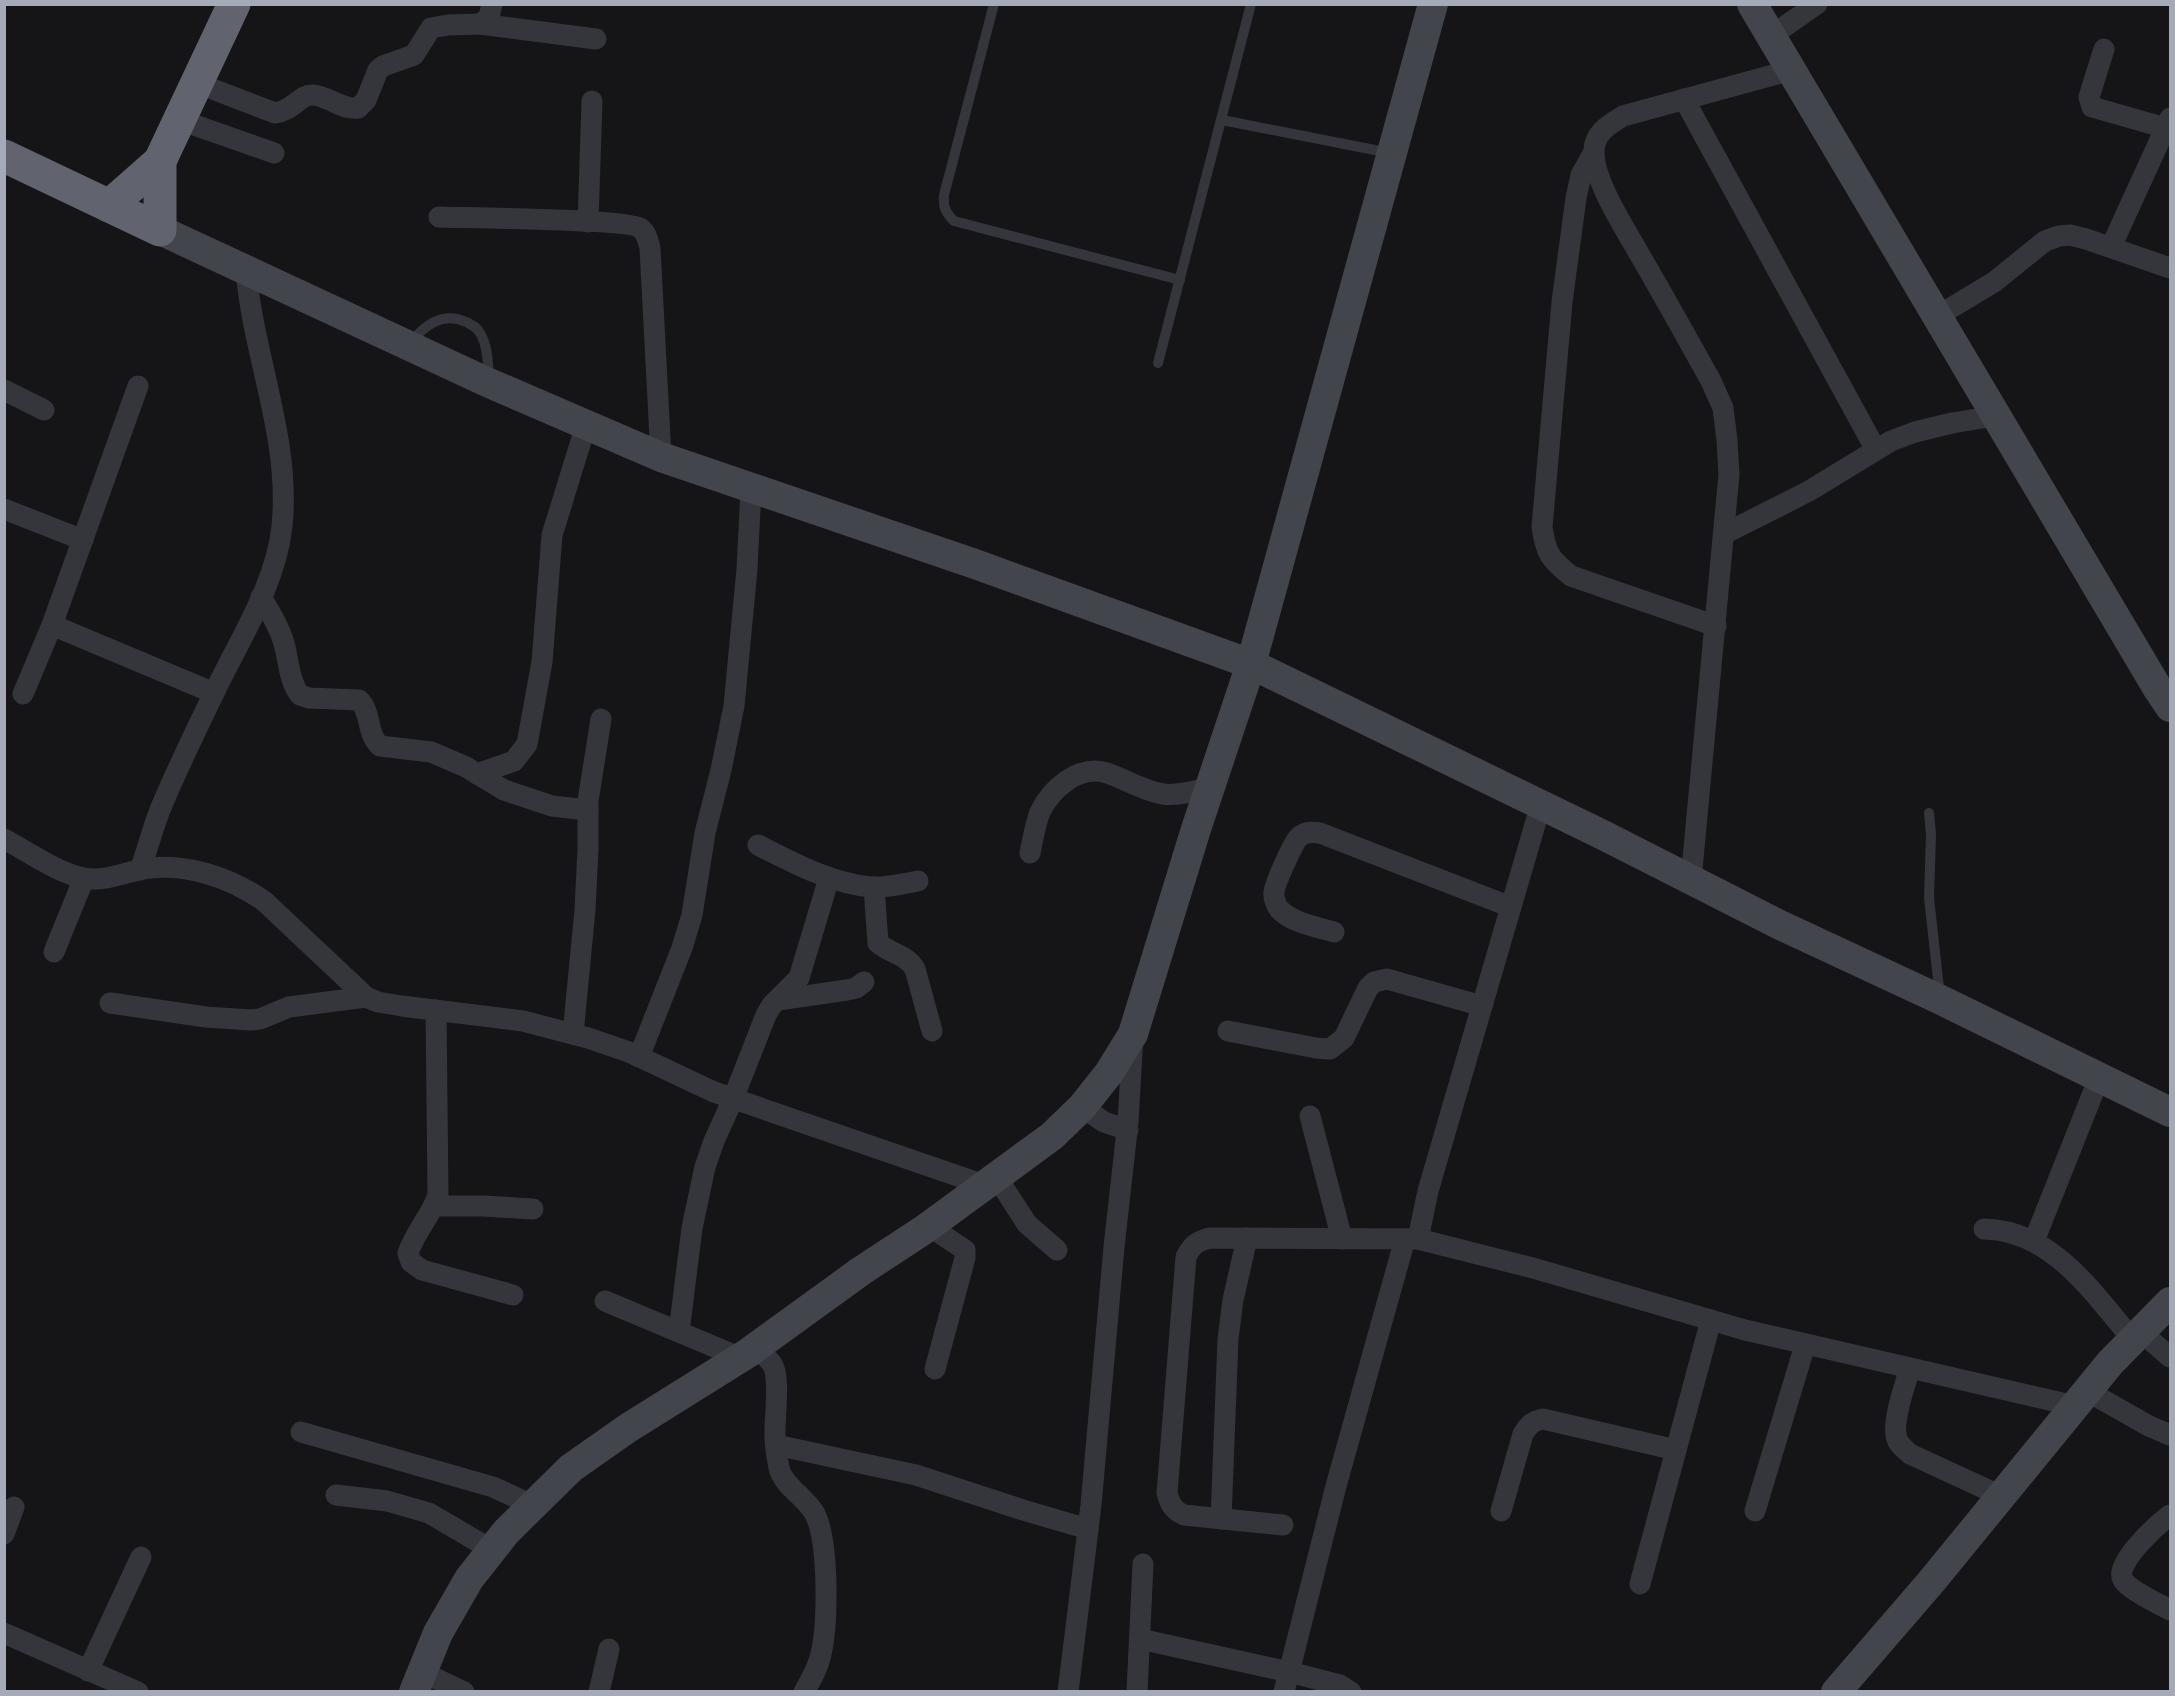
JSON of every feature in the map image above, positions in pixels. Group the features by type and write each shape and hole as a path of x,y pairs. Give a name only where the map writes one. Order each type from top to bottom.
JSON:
{"highway":[{"path":"109,206 160,161 234,4"},
{"path":"4,156 160,230 160,161"}],"main road":[{"path":"418,1682 438,1633 469,1579 532,1505 571,1468 628,1428 748,1353 1052,1136 1082,1107 1109,1073 1133,1034 1209,788 1251,664 1394,154 1433,4"},
{"path":"1752,4 1936,317 2170,707"},
{"path":"160,230 489,383 661,457 975,564 1251,664 1540,804 1788,929 1941,1000 2170,1112"},
{"path":"1836,1692 2110,1363 2170,1302"}],"street":[{"path":"480,24 489,16 492,4"},
{"path":"1771,36 1817,4"},
{"path":"197,83 275,113 284,112 307,96 314,95 345,108 358,108 366,100 378,70 414,55 431,28 480,24 596,39"},
{"path":"2104,49 2089,97 2092,107 2168,123 2111,247"},
{"path":"1716,626 1571,576 1555,563 1545,548 1542,526 1562,302 1575,198 1581,175 1594,152 1599,135 1607,125 1623,116 1791,70"},
{"path":"1684,99 1876,450"},
{"path":"588,222 592,101"},
{"path":"180,120 273,153"},
{"path":"1594,152 1598,171 1613,207 1711,381 1723,408 1729,474 1691,880"},
{"path":"439,217 588,222 630,225 640,228 646,235 650,248 661,457"},
{"path":"1936,317 1994,282 2045,241 2070,235 2170,268"},
{"path":"140,870 162,807 261,597 277,550 282,527 284,492 279,443 252,318 246,270"},
{"path":"23,694 52,625 138,386"},
{"path":"4,390 44,410"},
{"path":"1724,534 1809,491 1891,441 1915,432 1952,423 1995,416"},
{"path":"477,774 514,761 528,744 543,662 552,535 586,425"},
{"path":"639,1057 682,948 692,915 705,833 734,706 752,489"},
{"path":"4,509 83,540"},
{"path":"261,597 284,640 292,682 300,695 309,698 359,700 364,705 375,742 380,746 431,752 452,759 504,790 552,806 588,810"},
{"path":"52,625 214,693"},
{"path":"573,1034 585,910 588,810 601,719"},
{"path":"1030,853 1035,826 1047,800 1073,776 1083,772 1105,772 1162,794 1185,793 1209,788"},
{"path":"1286,1682 1336,1486 1411,1239 1428,1191 1540,804"},
{"path":"1334,932 1290,917 1278,908 1275,900 1274,891 1288,858 1299,836 1309,831 1320,833 1511,907"},
{"path":"4,839 64,871 84,878 104,879 140,870 179,867 201,872 248,890 287,921 366,998 378,1002 523,1022 588,1038 639,1057 733,1099 990,1180 1028,1224 1057,1250"},
{"path":"758,845 829,878 874,887 918,881"},
{"path":"54,952 84,878"},
{"path":"679,1332 692,1228 714,1141 766,1015 799,978 829,878"},
{"path":"874,887 878,943 910,960 915,969 932,1031"},
{"path":"1228,1031 1330,1049 1344,1038 1368,988 1380,979 1396,980 1482,1006"},
{"path":"778,1000 847,990 856,988 864,982"},
{"path":"110,1003 206,1017 250,1020 260,1019 289,1007 366,998"},
{"path":"436,1010 439,1182 435,1206 412,1242 408,1253 411,1262 422,1270 513,1294"},
{"path":"1068,1692 1088,1528 1114,1247 1128,1130 1133,1034"},
{"path":"2034,1241 2099,1078"},
{"path":"1082,1107 1104,1122 1128,1130"},
{"path":"1310,1116 1342,1239"},
{"path":"435,1206 533,1209"},
{"path":"929,1226 965,1250 965,1258 935,1369"},
{"path":"1984,1229 2001,1229 2015,1233 2055,1254 2137,1336 2170,1357"},
{"path":"1283,1525 1184,1515 1175,1511 1170,1503 1167,1492 1186,1257 1198,1241 1210,1238 1411,1239 1533,1268 1805,1345 1910,1368 2081,1399 2170,1435"},
{"path":"1221,1519 1228,1339 1233,1300 1247,1238"},
{"path":"605,1301 679,1332 748,1353 772,1363 777,1382 776,1445 780,1471 787,1483 804,1497 815,1514 823,1548 825,1633 821,1657 804,1692"},
{"path":"1640,1584 1711,1320"},
{"path":"1755,1510 1805,1345"},
{"path":"1910,1368 1896,1423 1896,1435 1900,1446 1910,1454 2001,1496"},
{"path":"1501,1511 1523,1434 1535,1420 1543,1419 1676,1450"},
{"path":"301,1432 493,1487 532,1505"},
{"path":"776,1445 916,1474 1023,1510 1088,1528"},
{"path":"336,1495 387,1501 429,1513 492,1550"},
{"path":"4,1534 15,1507"},
{"path":"2170,1515 2155,1526 2134,1551 2122,1568 2121,1574 2123,1581 2130,1587 2170,1610"},
{"path":"88,1671 141,1557"},
{"path":"1137,1692 1143,1564"},
{"path":"4,1633 138,1692"},
{"path":"1140,1639 1286,1682 1340,1685 1351,1692"},
{"path":"599,1692 609,1650"},
{"path":"418,1682 464,1692"}],"lane":[{"path":"994,4 944,195 943,205 946,213 954,221 1180,280"},
{"path":"1158,363 1251,4"},
{"path":"1222,120 1394,154"},
{"path":"408,346 421,329 445,318 459,319 475,326 481,334 487,357 489,383"},
{"path":"1929,813 1931,834 1929,898 1941,1000"}]}
